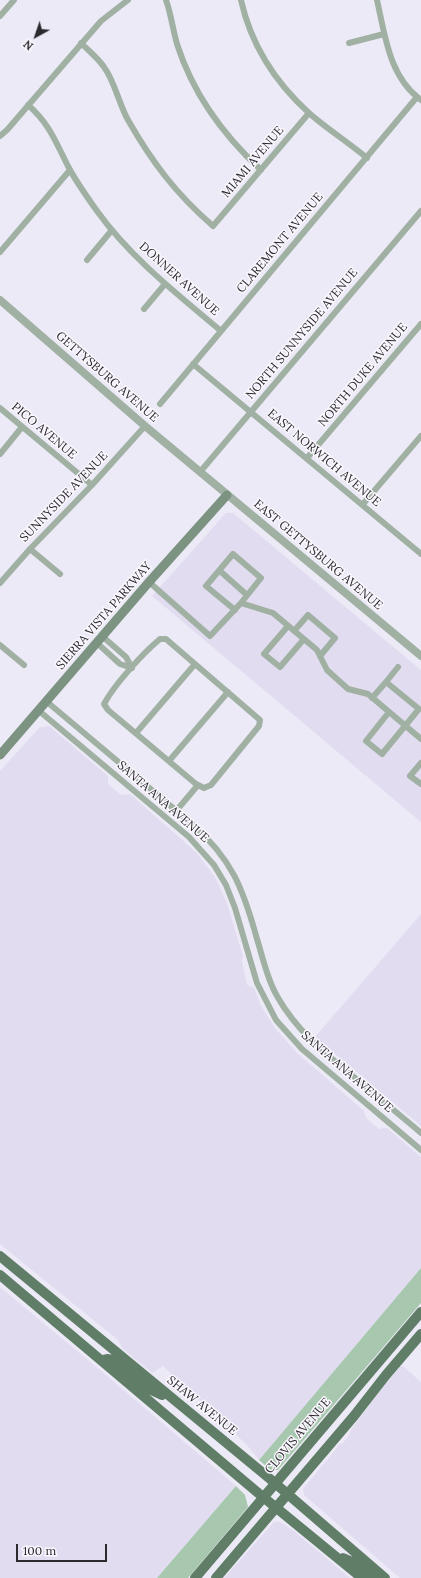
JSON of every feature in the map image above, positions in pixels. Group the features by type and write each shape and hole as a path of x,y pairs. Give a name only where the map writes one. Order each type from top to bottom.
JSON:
{"main road":[{"name":"SIERRA VISTA PARKWAY","path":"0,754 99,639 227,495"},
{"name":"SHAW AVENUE","path":"0,1256 275,1483 385,1578"},
{"path":"0,1275 103,1360 263,1497 362,1578"},
{"name":"CLOVIS AVENUE","path":"195,1578 421,1312"},
{"path":"216,1578 354,1416 421,1334"},
{"path":"103,1360 113,1360 149,1389 173,1399"},
{"path":"330,1553 355,1563 374,1578"}],"street":[{"path":"0,16 14,0"},
{"path":"0,136 81,43 109,14 128,0"},
{"path":"166,0 178,46 196,89 222,129 241,152 261,170"},
{"path":"241,0 250,32 262,57 275,78 309,113 367,158"},
{"path":"376,0 389,54 408,88 419,99"},
{"path":"349,43 384,34"},
{"name":"MIAMI AVENUE","path":"81,43 106,68 127,118 155,165 194,209 213,226 309,113"},
{"name":"CLAREMONT AVENUE","path":"160,404 367,158 419,99"},
{"name":"DONNER AVENUE","path":"28,105 48,126 70,170 84,193 112,230 138,259 221,331"},
{"path":"0,252 70,170"},
{"name":"NORTH SUNNYSIDE AVENUE","path":"200,472 421,211"},
{"path":"87,260 112,230"},
{"path":"144,309 165,284"},
{"name":"GETTYSBURG AVENUE","path":"0,300 200,472"},
{"name":"NORTH DUKE AVENUE","path":"307,458 421,324"},
{"name":"EAST NORWICH AVENUE","path":"194,364 420,551"},
{"name":"PICO AVENUE","path":"0,408 92,485"},
{"name":"SUNNYSIDE AVENUE","path":"0,582 92,485 145,426"},
{"path":"0,454 22,427"},
{"path":"362,504 421,436"},
{"name":"EAST GETTYSBURG AVENUE","path":"200,472 421,656"},
{"path":"30,549 60,574"},
{"path":"149,582 210,636 241,603 261,578 233,554 206,586 234,610"},
{"path":"220,570 247,595"},
{"path":"241,603 273,613 317,650 327,670 348,689 368,694 421,739"},
{"path":"294,631 308,615 335,638 320,656"},
{"path":"288,626 264,654 280,667 304,639"},
{"path":"99,639 120,664 132,668"},
{"path":"160,639 166,640 195,664 260,720 259,726 211,785 204,788 198,785 108,710 104,704 109,695 150,647 160,639"},
{"path":"0,645 24,665"},
{"path":"136,733 195,664"},
{"path":"372,698 398,666"},
{"path":"386,682 419,709 382,754 366,741 389,712"},
{"path":"169,761 228,692"},
{"name":"SANTA ANA AVENUE","path":"46,702 208,838 225,858 234,872 248,904 272,986 294,1023 318,1047 421,1133"},
{"name":"SANTA ANA AVENUE","path":"38,710 189,837 206,855 226,885 235,908 257,983 276,1020 302,1049 421,1150"},
{"path":"421,763 410,776 421,784"},
{"path":"176,811 198,785"}],"shaded area":[{"path":"226,513 233,513 421,670 421,822 152,596"},
{"path":"49,726 108,776 108,784 121,795 130,794 196,852 215,877 227,903 243,956 242,961 247,985 254,988 261,1006 275,1028 296,1052 364,1111 366,1118 379,1129 387,1128 421,1157 421,1268 259,1460 247,1445 163,1366 152,1373 123,1349 118,1340 0,1244 0,771 40,727"},
{"path":"421,914 421,1126 315,1037"},
{"path":"0,1287 236,1486 157,1578 0,1578"},
{"path":"403,1366 421,1382 421,1578 400,1578 304,1495 303,1489 340,1444 343,1443 350,1434 350,1431 387,1382 400,1367"},
{"path":"274,1522 280,1522 294,1531 350,1578 224,1578"}],"green space":[{"path":"421,1268 421,1303 278,1470 270,1470 259,1460"},
{"path":"236,1486 245,1495 248,1507 188,1578 157,1578"}]}
